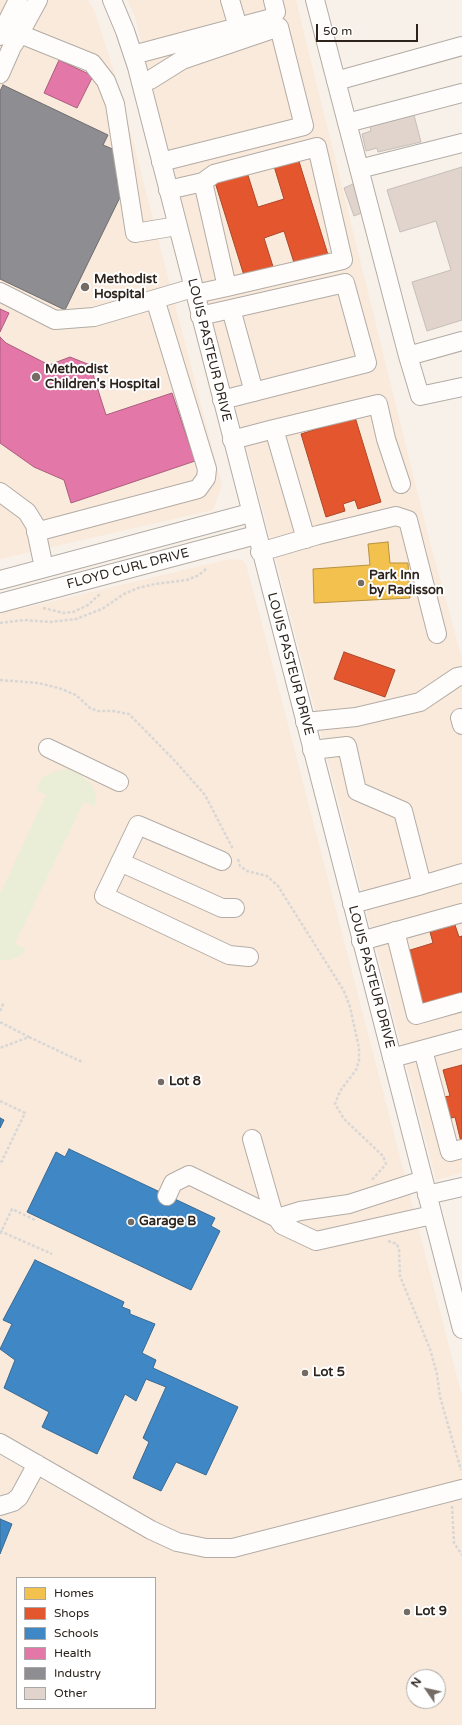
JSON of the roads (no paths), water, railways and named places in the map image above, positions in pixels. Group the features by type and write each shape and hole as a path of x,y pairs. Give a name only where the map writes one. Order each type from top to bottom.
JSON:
{"street":[{"path":"0,74 10,39 18,0"},
{"path":"10,39 38,0"},
{"name":"LOUIS PASTEUR DRIVE","path":"112,0 125,31 141,83 250,513 432,1215 458,1297 462,1329"},
{"path":"230,0 238,27"},
{"path":"133,55 272,18 276,12 273,0"},
{"path":"314,0 408,356 420,396 462,387"},
{"path":"141,83 150,80 182,60 279,27 304,126 161,162"},
{"path":"10,39 92,63 106,81 115,104 135,232 177,226"},
{"path":"336,81 462,46"},
{"path":"347,123 462,93"},
{"path":"359,170 462,143"},
{"path":"0,292 55,320 94,317 155,299 194,291 227,287 343,260 317,147 214,174 203,182 168,190"},
{"path":"203,182 227,287"},
{"path":"200,316 345,283 367,363 222,400"},
{"path":"36,532 198,489 206,478 207,469 155,299"},
{"path":"231,309 254,392"},
{"path":"408,356 462,341"},
{"path":"232,440 378,404 386,439 401,484"},
{"path":"274,430 306,539"},
{"path":"0,492 27,512 35,525 44,568"},
{"name":"FLOYD CURL DRIVE","path":"0,580 250,513"},
{"name":"FLOYD CURL DRIVE","path":"0,603 258,543 306,539 396,516 408,520 437,634"},
{"path":"305,722 356,716 420,702 457,677 462,676"},
{"path":"312,750 347,746 357,791 403,811 422,886"},
{"path":"48,748 119,782"},
{"path":"222,861 138,825 104,896 229,955 248,957"},
{"path":"120,862 222,908 235,908"},
{"path":"352,904 422,886 462,873"},
{"path":"361,941 462,913"},
{"path":"395,931 416,1015 462,1002"},
{"path":"392,1058 462,1039"},
{"path":"423,1050 450,1152 462,1150"},
{"path":"252,1139 275,1217"},
{"path":"167,1196 174,1183 189,1175 275,1217 282,1225 316,1241 432,1215"},
{"path":"275,1217 300,1211 350,1204 425,1188 462,1187"},
{"path":"0,1443 151,1530 177,1542 206,1548 233,1548 454,1495"},
{"path":"0,1506 13,1502 19,1497 37,1464"}],"place":[{"name":"Methodist Hospital","path":"85,287"},
{"name":"Methodist Children's Hospital","path":"36,377"},
{"name":"Park Inn by Radisson","path":"361,583"},
{"name":"Lot 8","path":"161,1082"},
{"name":"Garage B","path":"131,1222"},
{"name":"Lot 5","path":"305,1373"},
{"name":"Lot 9","path":"407,1612"}]}
